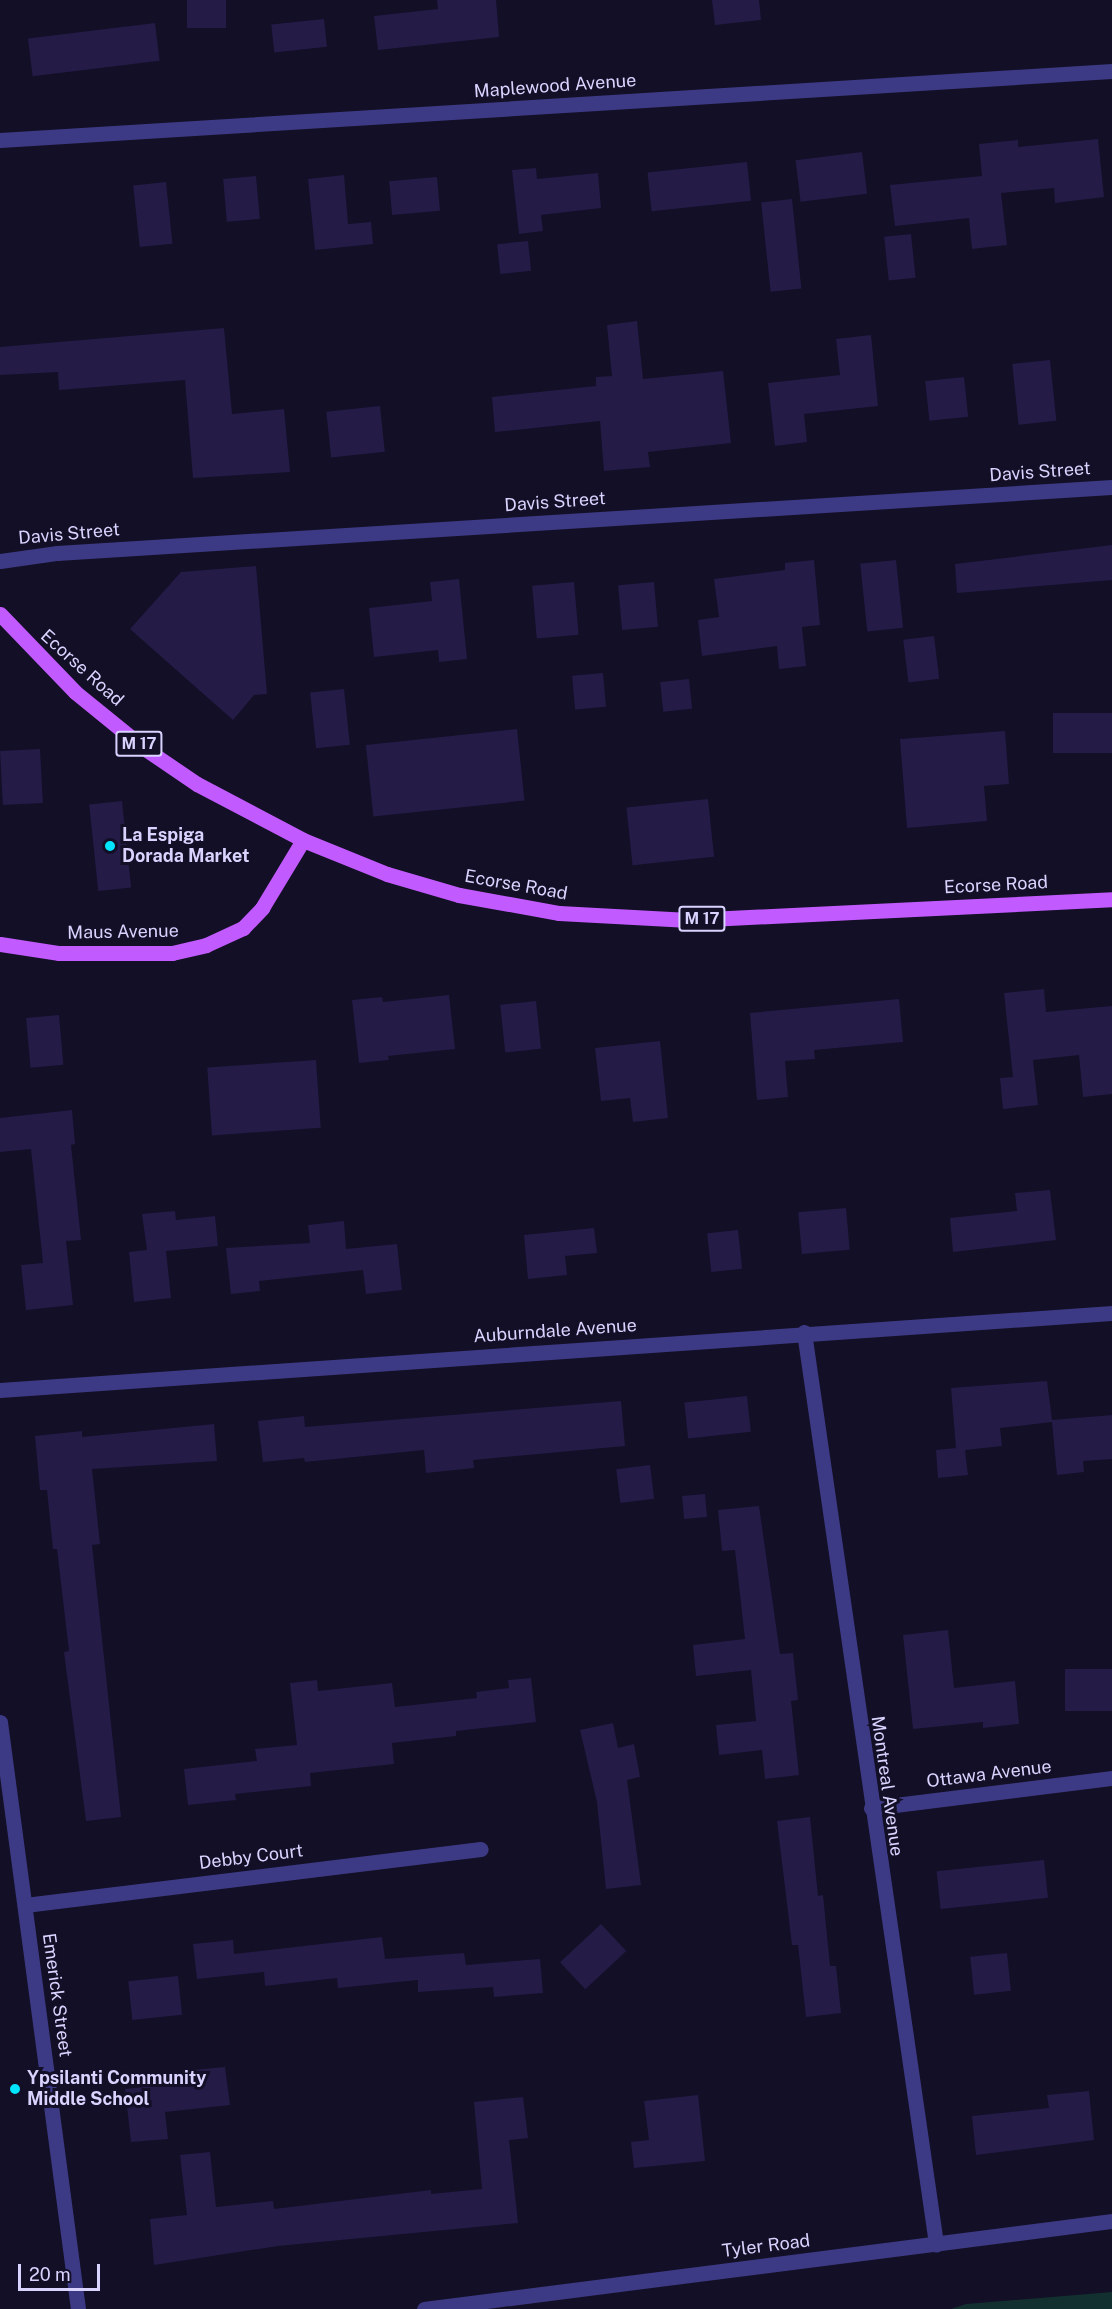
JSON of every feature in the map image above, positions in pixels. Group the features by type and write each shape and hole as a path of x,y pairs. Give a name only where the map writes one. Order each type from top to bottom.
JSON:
{"main road":[{"name":"Ecorse Road","path":"0,614 75,692 144,748 235,806 303,840 387,874 478,900 613,918 689,920 1112,899"},
{"name":"Maus Avenue","path":"0,944 59,953 172,953 206,945 243,928 262,908 303,840"}],"street":[{"name":"Maplewood Avenue","path":"0,140 1112,71"},
{"name":"Davis Street","path":"0,561 57,553 189,544 1112,487"},
{"name":"Auburndale Avenue","path":"0,1390 804,1332 1112,1314"},
{"name":"Montreal Avenue","path":"804,1332 871,1808 936,2244"},
{"name":"Emerick Street","path":"0,1722 78,2309"},
{"name":"Ottawa Avenue","path":"871,1808 1112,1778"},
{"name":"Debby Court","path":"25,1905 481,1849"},
{"name":"Tyler Road","path":"424,2309 1112,2221"}],"green space":[{"path":"1112,2292 1112,2309 951,2309 966,2304"}],"building":[{"path":"187,0 226,0 226,28 187,28"},
{"path":"437,0 496,0 499,37 378,50 374,16 438,9"},
{"path":"712,0 759,0 761,20 715,25"},
{"path":"324,19 327,47 274,52 271,25"},
{"path":"155,23 160,61 33,76 28,39"},
{"path":"1098,139 1104,197 1055,203 1054,188 1001,193 1007,245 972,249 969,218 895,226 890,185 982,176 979,144 1018,140 1018,147"},
{"path":"862,152 867,194 801,202 795,160"},
{"path":"747,162 751,201 652,211 648,172"},
{"path":"536,168 537,179 598,173 601,208 541,215 543,231 519,234 512,170"},
{"path":"344,175 348,224 371,222 373,244 315,250 308,179"},
{"path":"256,176 260,219 227,222 223,179"},
{"path":"437,177 440,211 392,215 389,181"},
{"path":"166,182 172,244 140,247 133,185"},
{"path":"792,199 801,289 771,292 761,202"},
{"path":"911,234 916,278 889,281 884,237"},
{"path":"528,241 531,271 500,274 497,244"},
{"path":"637,321 643,379 723,371 731,443 648,452 650,467 604,471 600,421 495,432 492,397 596,386 596,377 612,376 607,325"},
{"path":"224,328 232,414 284,409 290,472 193,478 185,380 59,390 58,372 0,375 0,347"},
{"path":"871,335 878,406 804,414 807,442 775,446 768,383 840,375 836,339"},
{"path":"1050,360 1056,421 1019,425 1012,364"},
{"path":"964,377 968,417 929,421 925,381"},
{"path":"380,406 385,452 331,457 326,412"},
{"path":"1112,545 1112,580 957,593 955,564"},
{"path":"814,560 820,625 802,627 806,666 779,669 777,646 702,656 698,620 719,617 714,579 785,570 785,563"},
{"path":"896,560 903,628 867,631 860,564"},
{"path":"256,566 267,694 254,695 233,720 130,629 181,572"},
{"path":"459,579 467,659 439,662 438,650 374,657 369,608 432,601 430,582"},
{"path":"574,582 579,635 537,638 532,586"},
{"path":"654,582 658,627 622,630 618,585"},
{"path":"934,636 939,679 908,682 903,640"},
{"path":"603,673 606,707 575,710 572,676"},
{"path":"689,679 692,709 663,712 660,682"},
{"path":"344,689 350,745 316,748 310,693"},
{"path":"1053,713 1112,713 1112,753 1053,753"},
{"path":"517,729 525,801 373,816 366,745"},
{"path":"1005,731 1009,784 984,786 987,821 907,828 900,739"},
{"path":"40,749 43,803 3,805 0,751"},
{"path":"708,799 714,857 633,865 626,808"},
{"name":"La Espiga Dorada Market","path":"122,801 131,888 98,891 89,804"},
{"path":"1044,989 1046,1012 1112,1006 1112,1094 1083,1097 1079,1055 1033,1060 1038,1105 1003,1109 1000,1078 1013,1077 1004,993"},
{"path":"449,995 455,1049 388,1056 389,1060 359,1063 352,1000 382,997 383,1002"},
{"path":"899,999 903,1042 814,1050 815,1059 785,1061 788,1097 757,1100 750,1013"},
{"path":"536,1001 541,1049 505,1053 500,1005"},
{"path":"59,1015 63,1065 30,1068 26,1018"},
{"path":"660,1041 668,1118 633,1122 630,1098 601,1101 595,1048"},
{"path":"316,1060 321,1128 212,1135 207,1068"},
{"path":"72,1110 75,1144 71,1145 81,1240 66,1241 73,1305 26,1310 21,1265 43,1263 31,1149 0,1152 0,1118"},
{"path":"1050,1190 1056,1240 953,1252 950,1218 1017,1211 1015,1193"},
{"path":"846,1208 850,1250 802,1254 798,1212"},
{"path":"175,1211 176,1220 215,1216 218,1246 166,1251 171,1298 134,1302 129,1252 147,1250 142,1214"},
{"path":"344,1221 346,1249 397,1244 402,1290 366,1294 363,1270 259,1281 260,1291 231,1294 226,1248 310,1243 308,1225"},
{"path":"594,1228 597,1253 565,1256 567,1275 528,1279 524,1235"},
{"path":"738,1230 742,1269 711,1272 707,1233"},
{"path":"1047,1381 1052,1420 1112,1415 1112,1459 1083,1461 1084,1472 1057,1475 1052,1422 1000,1428 1002,1446 965,1450 968,1475 938,1478 936,1450 956,1448 951,1388"},
{"path":"747,1396 751,1432 688,1438 684,1403"},
{"path":"621,1401 625,1446 473,1460 474,1468 426,1473 424,1450 305,1462 304,1458 263,1462 258,1421 304,1416 305,1427"},
{"path":"214,1424 217,1461 92,1469 100,1544 92,1545 121,1817 86,1821 64,1652 69,1651 57,1549 53,1549 47,1490 40,1490 35,1436 82,1431 82,1437"},
{"path":"650,1465 654,1499 620,1503 616,1469"},
{"path":"705,1494 707,1517 684,1519 682,1496"},
{"path":"759,1506 780,1654 793,1653 798,1700 791,1701 799,1775 765,1779 762,1750 719,1755 716,1725 756,1721 751,1670 696,1676 693,1645 745,1639 735,1550 722,1551 718,1510"},
{"path":"948,1630 954,1688 1015,1681 1019,1724 983,1728 983,1722 913,1729 903,1635"},
{"path":"1065,1669 1112,1669 1112,1711 1065,1711"},
{"path":"531,1678 536,1722 456,1731 456,1736 392,1743 394,1764 310,1773 311,1786 235,1794 236,1800 188,1805 184,1769 257,1761 255,1749 297,1745 290,1683 317,1680 318,1691 392,1683 395,1707 477,1698 476,1692 509,1688 508,1680"},
{"path":"613,1723 618,1748 634,1744 640,1777 627,1780 641,1885 606,1889 597,1802 580,1730"},
{"path":"810,1817 818,1896 823,1895 830,1966 836,1966 841,2013 806,2017 798,1945 792,1945 777,1821"},
{"path":"1044,1860 1048,1898 941,1909 937,1871"},
{"path":"601,1924 626,1951 585,1989 560,1962"},
{"path":"382,1937 385,1959 464,1953 466,1965 540,1959 543,1993 494,1997 493,1987 418,1992 418,1980 338,1988 337,1978 265,1986 264,1972 197,1979 193,1944 233,1940 234,1954"},
{"path":"1007,1953 1011,1991 974,1995 970,1957"},
{"path":"178,1976 182,2015 132,2020 128,1981"},
{"path":"225,2067 230,2105 165,2112 168,2139 131,2142 125,2089 193,2082 192,2070"},
{"path":"1089,2091 1094,2140 976,2155 972,2116 1049,2108 1047,2095"},
{"path":"698,2095 705,2161 634,2168 631,2142 649,2140 644,2101"},
{"path":"523,2097 528,2138 509,2140 518,2223 278,2246 154,2265 150,2219 187,2215 180,2155 210,2152 216,2207 273,2201 274,2209 431,2190 431,2194 482,2189 474,2102"}],"place":[{"name":"La Espiga Dorada Market","path":"110,846"},
{"name":"Ypsilanti Community Middle School","path":"15,2089"}]}
